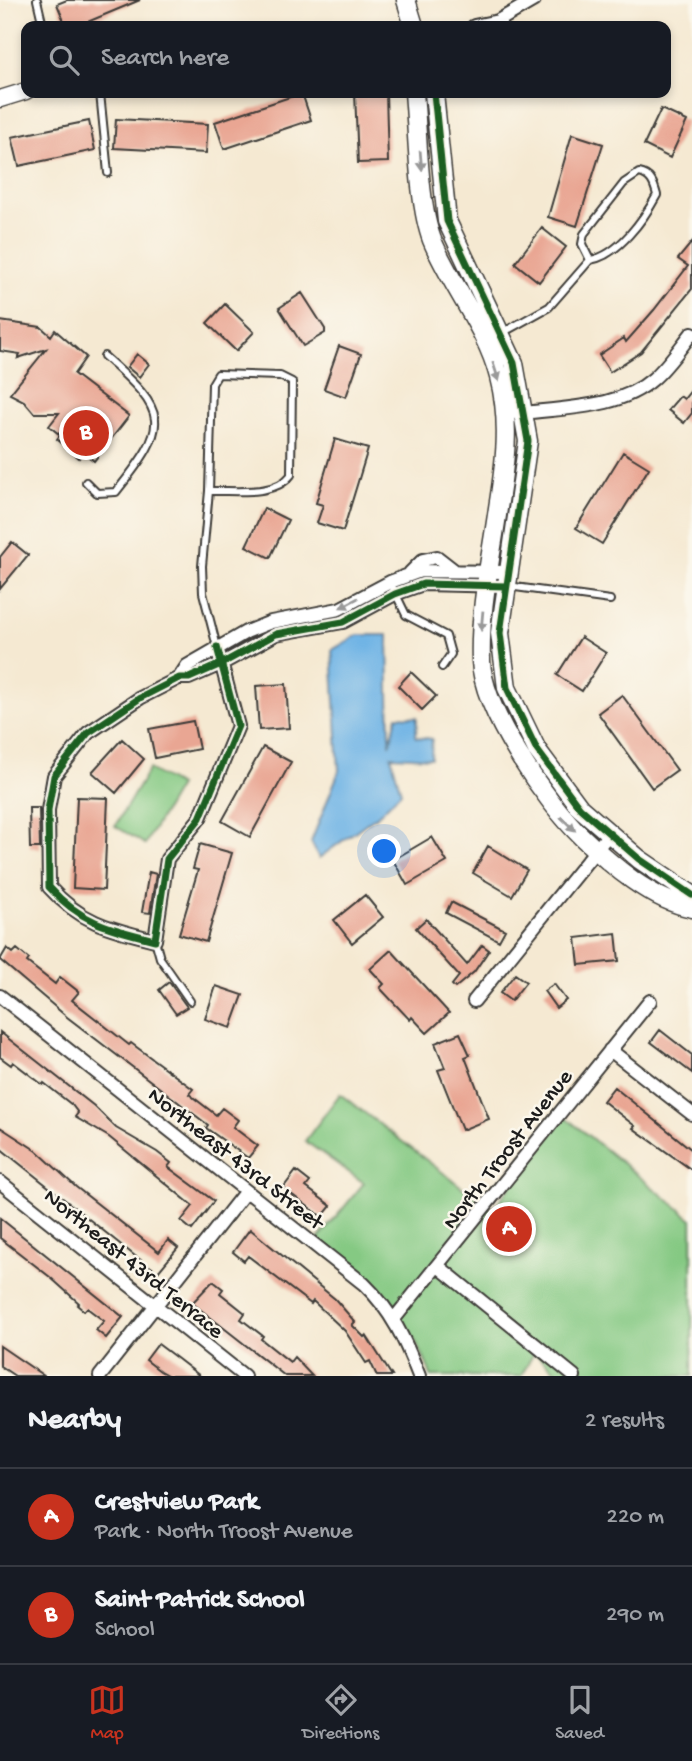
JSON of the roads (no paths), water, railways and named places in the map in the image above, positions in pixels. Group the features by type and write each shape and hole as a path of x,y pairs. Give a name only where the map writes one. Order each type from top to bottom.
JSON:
{"main road":[{"path":"406,0 412,21"},
{"path":"415,98 431,237 461,300 485,341 499,377 505,416 508,446 481,620 481,664 499,721 556,813 623,873 692,908"},
{"path":"435,98 447,221 514,363 528,441 500,633 507,688 537,750 558,782 580,808 639,859 692,895"},
{"path":"485,341 502,333"}],"street":[{"path":"498,21 534,0"},
{"path":"0,99 21,93"},
{"path":"505,416 611,401 626,396 653,380 692,333"},
{"path":"179,678 187,666 217,647 271,622 339,609 407,575 423,560 437,557 450,575"},
{"path":"217,647 221,664 238,726 200,818 167,859 155,940 88,921 67,907 49,887 48,810 54,776 88,733 140,698 179,678 189,678 221,664 276,634 343,622 395,594 450,575 507,579"},
{"path":"474,1001 609,834"},
{"name":"Northeast 43rd Street","path":"0,996 364,1284 394,1319 419,1376"},
{"name":"North Troost Avenue","path":"394,1319 650,1001"},
{"path":"610,1050 692,1114"},
{"name":"Northeast 43rd Terrace","path":"0,1182 244,1376"},
{"path":"100,1376 246,1191"},
{"path":"438,1266 574,1376"}],"lane":[{"path":"37,0 42,21"},
{"path":"100,98 108,173"},
{"path":"502,333 549,307 590,260 600,258 615,249 657,195 652,180 645,174 639,173 624,183 583,234 582,244 590,260"},
{"path":"86,482 97,493 116,492 146,455 153,440 153,406 143,390 104,356"},
{"path":"209,491 266,489 283,485 291,475 292,382 280,376 218,374 212,384 209,491 202,580 217,647"},
{"path":"507,579 610,600"},
{"path":"390,582 406,615 446,636 451,654 442,667"},
{"path":"155,940 160,958 190,1001"}],"water":[{"path":"358,635 388,635 390,745 397,716 417,717 416,737 432,739 431,758 391,756 401,792 379,814 319,858 311,842 339,771 332,650"}],"place":[{"name":"Saint Patrick School","path":"86,433"},
{"name":"Crestview Park","path":"509,1229"}]}
